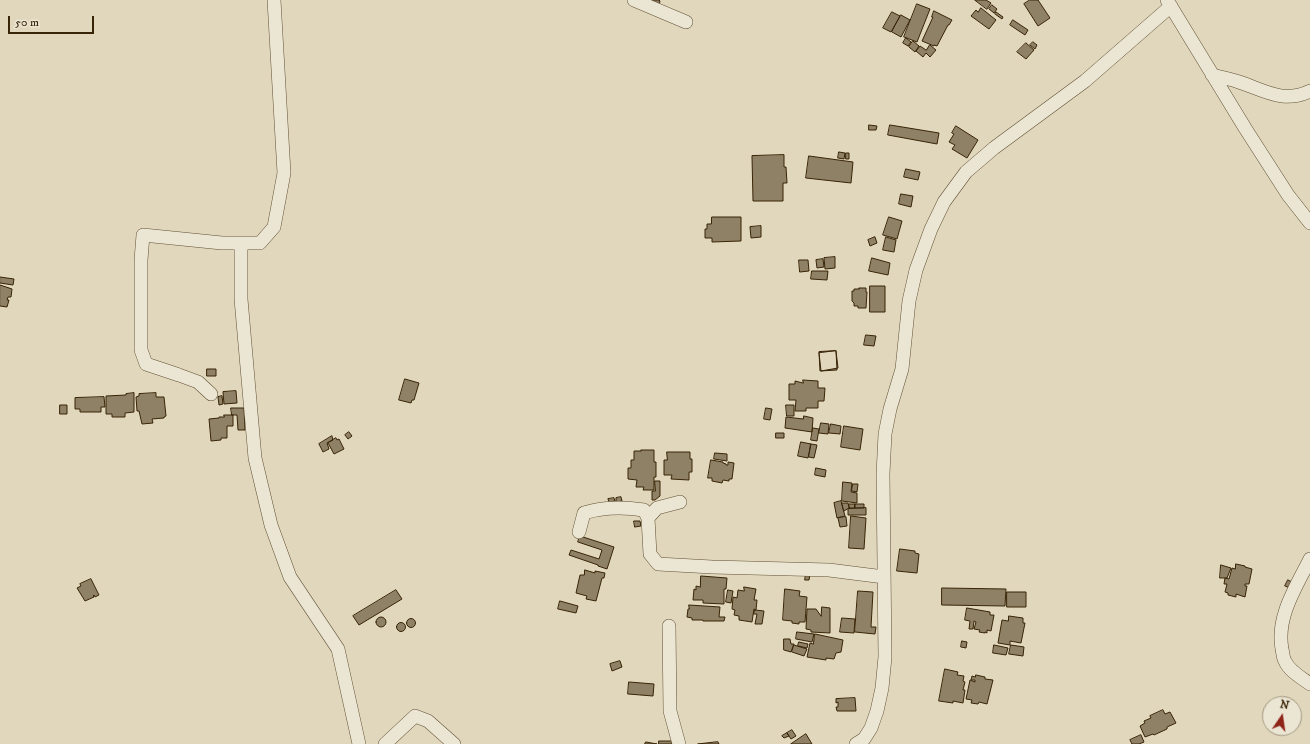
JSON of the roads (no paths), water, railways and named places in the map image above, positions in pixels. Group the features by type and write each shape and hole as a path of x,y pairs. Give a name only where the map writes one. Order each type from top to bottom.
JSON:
{"street":[{"path":"211,394 198,382 146,364 141,350 142,235 222,243 260,243 274,227 284,173 274,0"},
{"path":"634,0 686,22"},
{"path":"856,744 864,739 871,728 877,711 882,688 885,657 883,474 885,434 890,409 902,368 909,301 916,270 931,229 944,202 966,172 988,153 1085,81 1169,3 1212,75 1288,195 1310,222"},
{"path":"1212,75 1239,82 1277,95 1300,96 1310,91"},
{"path":"242,243 241,299 255,458 271,525 290,577 338,649 359,744"},
{"path":"648,518 657,508 680,502"},
{"path":"579,532 584,512 598,509 632,508 644,510 648,518 650,554 658,564 829,570 884,577"},
{"path":"1310,559 1286,607 1281,627 1285,662 1293,671 1310,684"},
{"path":"669,626 670,711 679,744"},
{"path":"385,744 415,716 428,720 454,744"}]}
